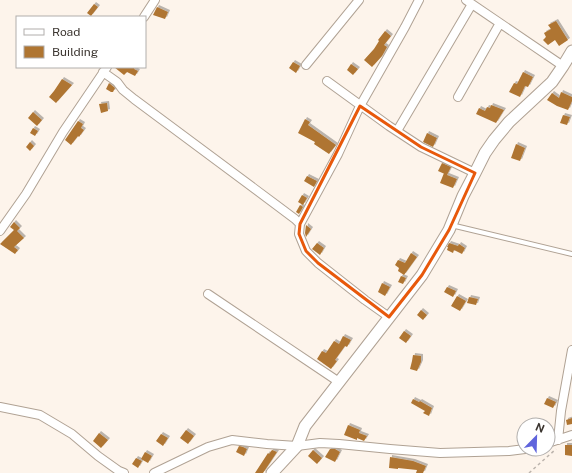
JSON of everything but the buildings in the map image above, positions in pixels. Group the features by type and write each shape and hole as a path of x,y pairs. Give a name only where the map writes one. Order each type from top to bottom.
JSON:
{"street":[{"path":"145,16 155,0"},
{"path":"306,65 359,0"},
{"path":"389,317 318,263 306,251 299,234 300,224 338,154 360,106 419,0"},
{"path":"397,131 469,2 563,66"},
{"path":"458,97 500,23"},
{"path":"272,473 297,446 305,426 422,276 449,230 463,196 485,153 494,140 509,122 552,82 572,51"},
{"path":"0,231 26,194 63,132 105,69 122,90 300,224"},
{"path":"326,81 421,147 475,173"},
{"path":"208,294 339,382"},
{"path":"557,444 561,411 572,350"},
{"path":"0,408 40,415 72,434 98,456 124,473"},
{"path":"557,444 572,435"},
{"path":"154,473 208,447 232,440 297,446 320,443 390,450 440,452 516,450"}],"lane":[{"path":"451,225 572,254"}],"path":[{"path":"529,473 557,444"}],"highlighted area":[{"path":"360,106 421,147 475,173 449,230 422,275 389,317 318,263 306,251 299,234 300,224"}]}
